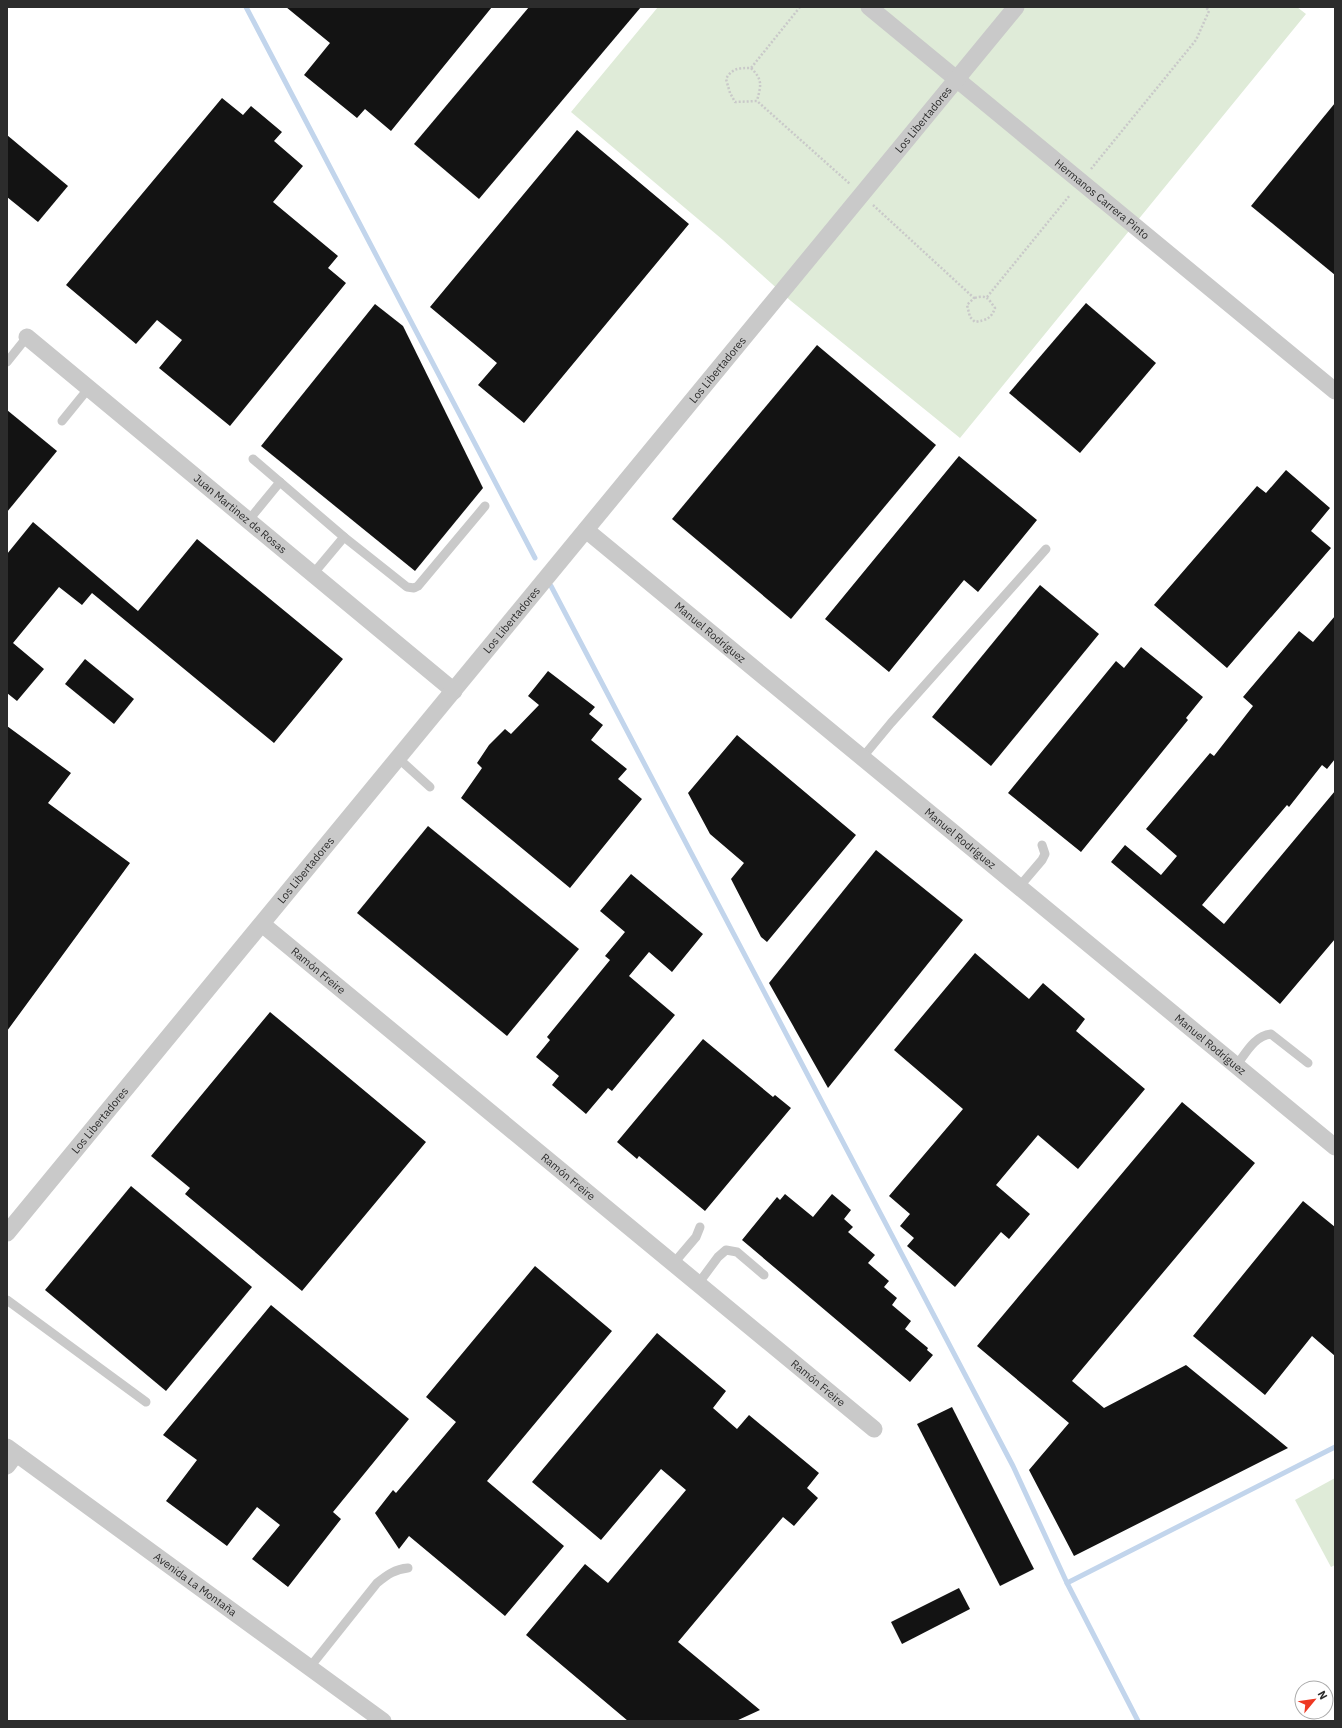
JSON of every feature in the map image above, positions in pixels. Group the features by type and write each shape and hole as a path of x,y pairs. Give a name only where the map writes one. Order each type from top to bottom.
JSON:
{"street":[{"name":"Hermanos Carrera Pinto","path":"868,7 1335,391"},
{"name":"Los Libertadores","path":"7,1233 1016,7"},
{"name":"Juan Martinez de Rosas","path":"27,337 88,389 454,690"},
{"name":"Manuel Rodríguez","path":"586,530 1335,1148"},
{"name":"Ramón Freire","path":"262,924 874,1429"},
{"name":"Avenida La Montaña","path":"10,1456 310,1667 383,1721"}],"lane":[{"path":"7,362 27,337"},
{"path":"62,421 88,389"},
{"path":"253,459 344,537 407,587 414,588 485,506"},
{"path":"248,521 280,482"},
{"path":"313,574 344,537"},
{"path":"862,758 896,717 1046,549"},
{"path":"398,758 430,787"},
{"path":"1019,887 1042,860 1045,854 1042,845"},
{"path":"1236,1066 1257,1039 1263,1035 1271,1034 1308,1064"},
{"path":"673,1264 696,1237 700,1227"},
{"path":"698,1284 718,1257 726,1250 737,1252 764,1275"},
{"path":"7,1300 146,1402"},
{"path":"310,1667 377,1583 398,1569 408,1568"}],"path":[{"path":"751,68 800,7"},
{"path":"988,297 1196,40 1209,11 1206,7"},
{"path":"757,101 760,86 759,76 751,68 738,68 730,72 726,79 730,94 735,102 757,101 974,298"},
{"path":"984,296 988,297 996,308 992,316 986,320 974,322 970,317 967,305 974,298 984,296"}],"green space":[{"path":"658,7 1297,7 1306,14 960,438 791,301 723,240 571,112"},
{"path":"1335,1478 1335,1565 1331,1567 1295,1500"}],"building":[{"path":"286,7 492,7 391,131 365,109 357,118 304,75 330,43"},
{"path":"529,7 641,7 479,199 414,144"},
{"path":"222,98 243,115 251,106 282,132 274,141 303,166 273,202 338,256 328,268 346,283 230,426 159,368 182,340 157,320 136,344 66,285"},
{"path":"1335,103 1335,275 1251,206"},
{"path":"577,130 689,224 524,423 478,385 497,363 430,307"},
{"path":"7,135 68,186 38,222 7,197"},
{"path":"1086,303 1156,363 1080,453 1009,393"},
{"path":"375,304 403,326 483,488 415,571 261,446"},
{"path":"817,345 936,445 791,619 672,519"},
{"path":"7,410 57,451 7,512"},
{"path":"959,456 1037,520 978,592 964,580 889,672 825,619"},
{"path":"1286,470 1330,508 1311,531 1331,548 1227,668 1154,605 1257,486 1266,493"},
{"path":"33,522 138,611 197,539 343,659 274,743 92,593 82,605 59,587 13,643 44,669 17,701 7,693 7,554"},
{"path":"1040,585 1099,634 991,766 932,717"},
{"path":"1335,616 1335,759 1327,769 1322,765 1289,807 1287,805 1202,905 1224,924 1335,791 1335,939 1280,1004 1111,862 1125,845 1161,875 1177,856 1146,829 1210,753 1214,756 1253,706 1243,697 1299,631 1313,642"},
{"path":"1141,647 1203,697 1186,718 1188,720 1081,852 1008,793 1116,661 1124,668"},
{"path":"85,659 134,699 114,724 65,684"},
{"path":"548,671 595,707 589,714 603,725 591,740 627,769 618,779 642,799 570,888 461,798 482,768 477,763 489,745 505,729 511,734 539,705 528,696"},
{"path":"7,726 71,773 48,803 130,863 7,1031"},
{"path":"737,735 856,835 767,942 761,937 731,879 744,863 710,834 688,793"},
{"path":"428,826 579,949 507,1036 357,913"},
{"path":"876,850 963,920 828,1088 769,983"},
{"path":"631,874 703,934 672,972 649,952 629,976 675,1015 612,1091 608,1088 586,1114 552,1085 559,1076 536,1057 550,1040 547,1037 610,960 605,956 625,932 600,911"},
{"path":"975,953 1029,999 1043,983 1085,1019 1076,1031 1145,1089 1078,1169 1038,1135 996,1185 1030,1214 1009,1239 1001,1232 955,1287 907,1246 914,1238 900,1226 910,1214 889,1196 963,1109 894,1050"},
{"path":"270,1012 426,1142 302,1291 185,1194 190,1188 151,1156"},
{"path":"703,1039 773,1097 775,1095 791,1108 705,1211 639,1156 637,1159 617,1142"},
{"path":"1182,1102 1255,1163 1072,1381 1104,1408 1186,1365 1288,1448 1074,1556 1029,1470 1069,1423 977,1346"},
{"path":"131,1186 252,1287 166,1391 45,1290"},
{"path":"785,1194 813,1217 832,1194 851,1210 844,1219 853,1227 848,1232 875,1255 868,1263 889,1281 884,1287 897,1298 892,1305 911,1321 905,1329 928,1348 927,1350 933,1355 910,1382 742,1240 777,1197 780,1200"},
{"path":"1303,1201 1335,1227 1335,1356 1312,1336 1265,1395 1193,1336"},
{"path":"535,1266 612,1331 487,1481 564,1546 505,1616 409,1536 399,1549 375,1513 393,1490 396,1493 456,1422 426,1397"},
{"path":"271,1305 409,1419 333,1512 341,1519 288,1587 252,1559 280,1525 257,1507 227,1546 166,1501 197,1460 163,1435"},
{"path":"657,1333 726,1391 713,1408 737,1429 749,1415 819,1473 807,1488 818,1498 794,1526 783,1517 678,1642 760,1710 736,1721 628,1721 526,1635 585,1564 608,1583 686,1490 661,1469 601,1540 532,1482"},
{"path":"952,1407 1034,1569 1000,1586 917,1424"},
{"path":"959,1588 970,1609 902,1644 891,1622"}],"waterway":[{"path":"246,7 535,558"},
{"path":"551,586 1013,1466 1067,1583 1138,1721"},
{"path":"1067,1583 1335,1447"}]}
